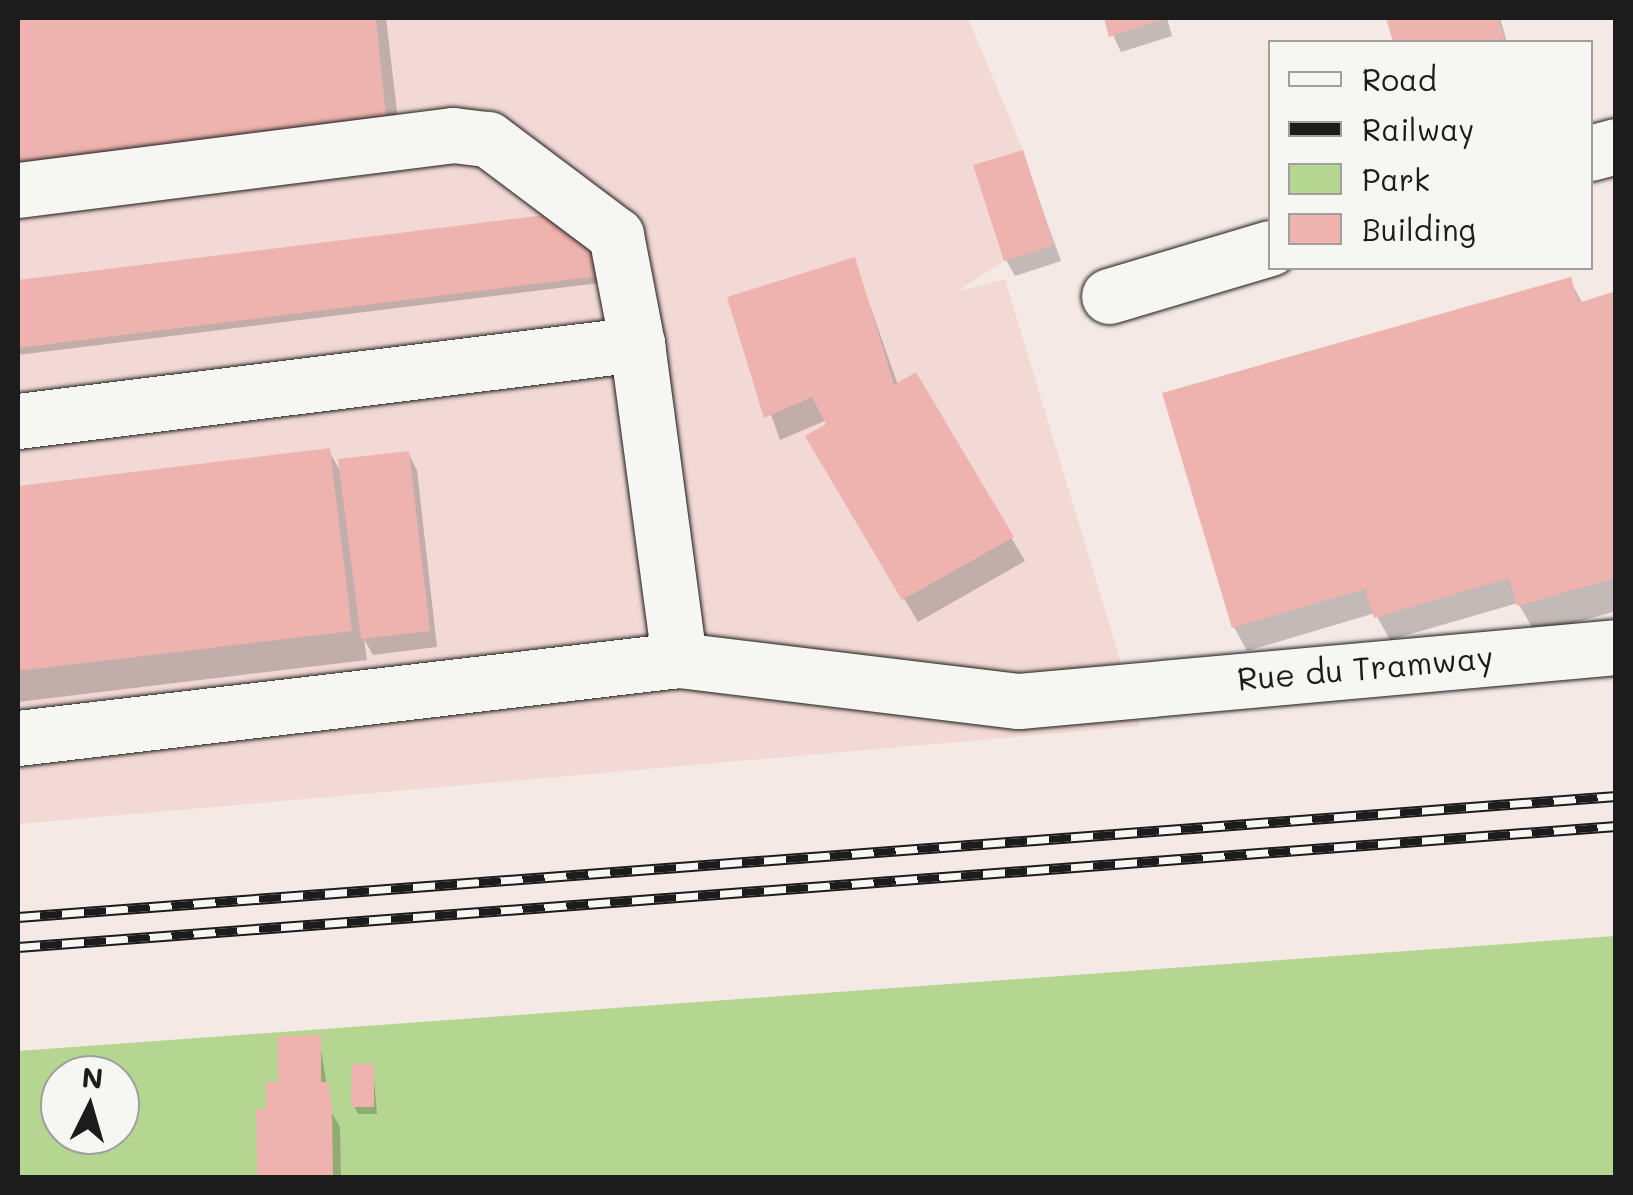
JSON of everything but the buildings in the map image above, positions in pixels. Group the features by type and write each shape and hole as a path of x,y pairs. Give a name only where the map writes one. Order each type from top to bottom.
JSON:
{"street":[{"path":"18,190 453,135 488,139 616,235 638,344 679,660"},
{"path":"1110,296 1268,249"},
{"path":"18,422 638,344"},
{"name":"Rue du Tramway","path":"18,738 679,660 1001,700 1616,646"}],"shaded area":[{"path":"18,18 968,18 1023,150 974,165 1004,261 958,291 1005,279 1140,726 18,824"}],"green space":[{"path":"1615,936 1615,1177 18,1178 18,1051"}],"railway":[{"path":"18,917 1616,796"},
{"path":"18,947 1616,826"}]}
